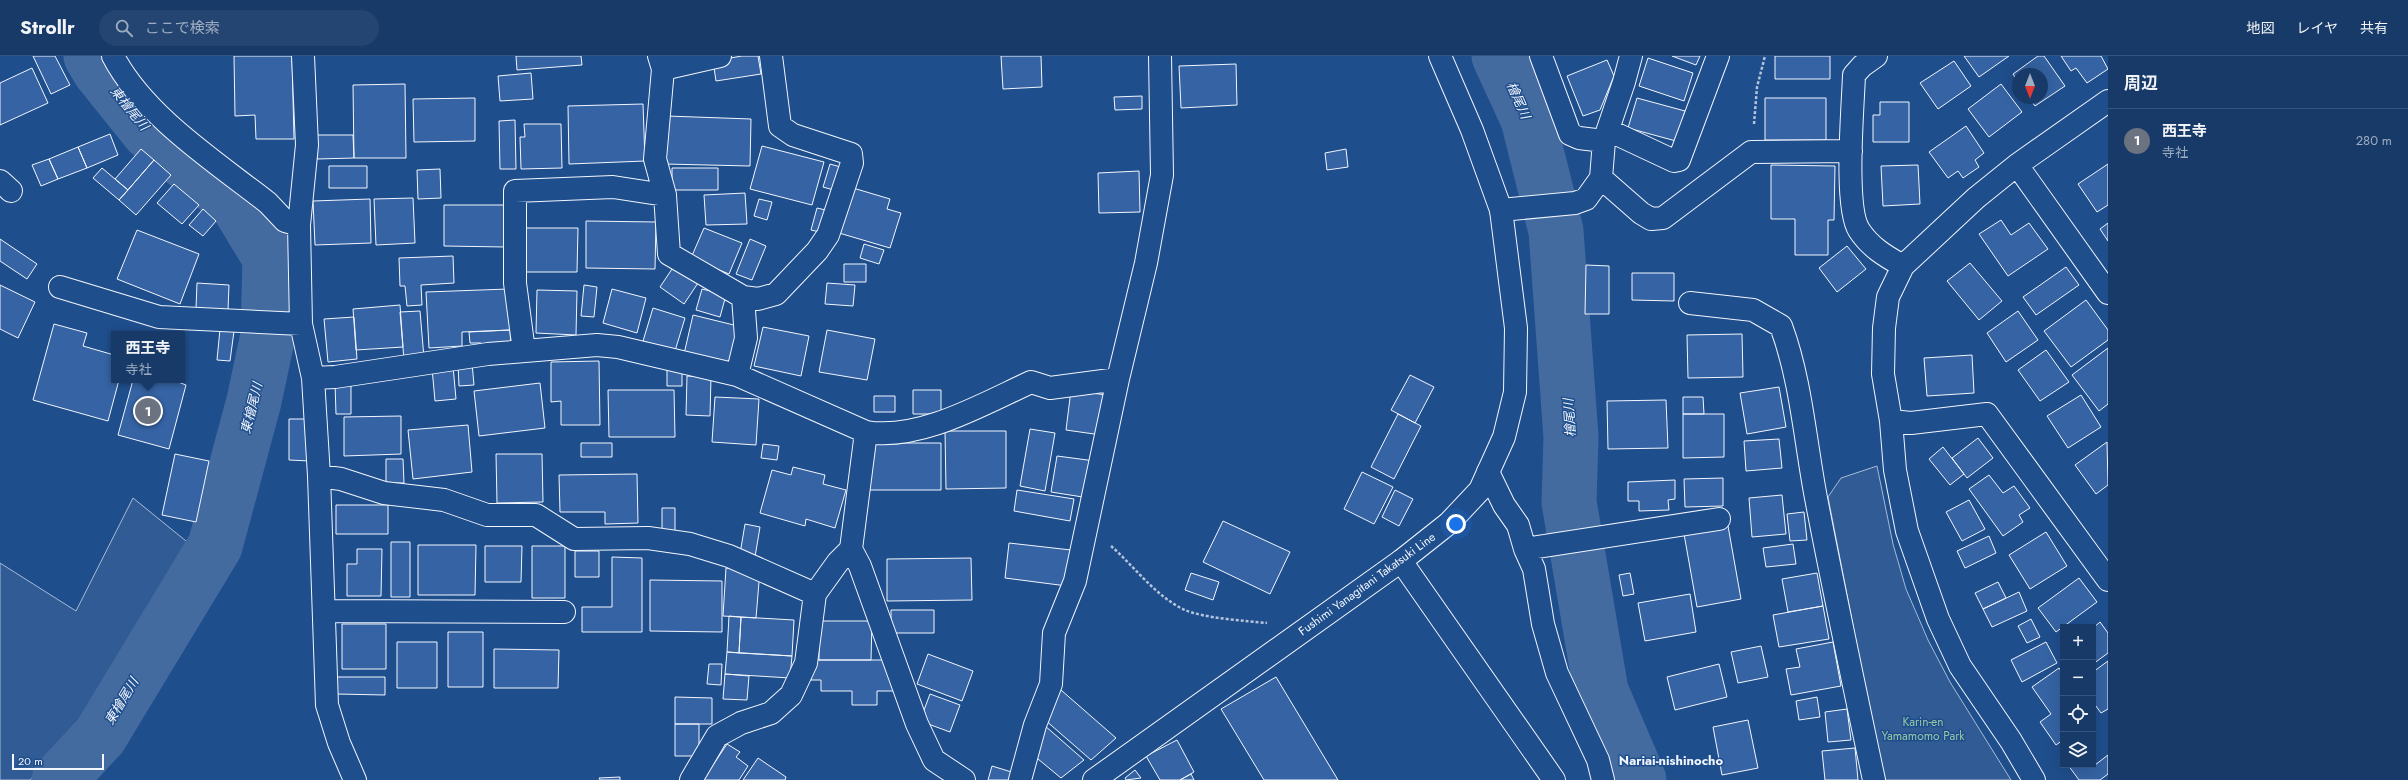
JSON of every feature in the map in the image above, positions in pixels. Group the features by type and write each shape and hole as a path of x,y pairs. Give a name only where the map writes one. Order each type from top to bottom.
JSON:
{"street":[{"path":"113,56 119,68 152,111 268,203 285,221 299,225"},
{"path":"303,56 307,145 299,225 293,324 313,378 319,476 327,705 339,743 355,780"},
{"path":"720,56 661,62 656,159 665,195 669,254 743,297 758,299 776,294 817,251 828,235 852,163 851,154 793,135 780,126 771,56"},
{"path":"1020,780 1036,725 1051,684 1054,633 1075,581 1118,379 1146,263 1162,175 1160,56"},
{"name":"Fushimi Yanagitani Takatsuki Line","path":"1094,780 1401,562 1449,523 1480,490 1504,437 1515,392 1516,328 1509,210 1440,56"},
{"path":"1541,56 1570,134 1579,138 1606,135 1670,159 1679,160 1718,56"},
{"path":"1509,210 1575,203 1586,199 1601,178 1606,135 1630,56"},
{"path":"1876,56 1862,66 1854,75 1851,151 1852,211 1858,228 1871,246 1903,266"},
{"path":"2034,780 2011,741 1960,666 1938,619 1907,531 1895,470 1891,421 1883,374 1884,328 1888,297 1903,266 1965,208 2017,165 2108,101"},
{"path":"1601,178 1641,214 1651,219 1663,218 1751,152 1851,151"},
{"path":"2017,165 2108,293"},
{"path":"524,351 515,282 515,191 613,187 665,195"},
{"path":"60,287 159,317 293,324"},
{"path":"737,375 746,338 743,297"},
{"path":"1690,302 1753,310 1781,326 1788,344 1801,407 1817,504 1874,780"},
{"path":"313,378 335,377 524,351 597,345 618,347 737,375 866,432 891,434 915,430 945,420 1031,382 1050,388 1118,379"},
{"path":"1891,421 1912,423 1987,414 2108,580"},
{"path":"866,432 851,549 860,566 917,724 934,760 964,780"},
{"path":"1488,472 1504,505 1518,525 1525,549 1534,569 1543,624 1557,673 1598,760 1603,780"},
{"path":"319,476 341,479 384,493 444,500 487,515 536,515 574,540 648,538 690,544 729,556 815,594"},
{"path":"1525,549 1719,519"},
{"path":"690,780 717,736 741,723 771,714 791,694 806,663 815,594 838,562 851,549"},
{"path":"1401,562 1554,780"},
{"path":"324,611 564,612"}],"path":[{"path":"1751,152 1757,87 1765,56"},
{"path":"1087,525 1164,596 1186,610 1238,620 1309,626"}],"shaded area":[{"name":"Karin-en Yamamomo Park","path":"1877,466 1893,544 1906,589 1928,640 1950,682 2011,780 1883,780 1828,497 1841,478"},
{"path":"133,498 191,545 84,722 30,780 0,780 0,563 76,611"}],"building":[{"path":"33,56 55,56 70,85 51,94"},
{"path":"234,56 292,56 294,139 256,139 255,115 235,116"},
{"path":"516,56 581,56 582,65 517,70"},
{"path":"742,56 758,56 761,74 716,81 713,61"},
{"path":"1001,56 1041,56 1042,87 1003,89"},
{"path":"1672,56 1700,56 1696,65"},
{"path":"1775,56 1830,56 1830,79 1775,79"},
{"path":"1964,56 2009,56 1979,77"},
{"path":"2038,56 2044,56 2065,86 2048,97 2048,68 2021,68"},
{"path":"2061,56 2101,56 2108,69 2087,83 2076,68 2071,71"},
{"path":"1648,58 1693,73 1684,101 1639,86"},
{"path":"1607,60 1614,76 1600,110 1583,116 1567,76"},
{"path":"1954,61 1971,86 1938,109 1920,83"},
{"path":"1236,64 1237,105 1181,108 1179,66"},
{"path":"32,68 48,103 0,125 0,83"},
{"path":"531,73 533,99 500,101 498,76"},
{"path":"405,84 406,158 354,158 353,85"},
{"path":"2001,84 2012,99 2012,104 2016,104 2022,112 1989,137 1968,109"},
{"path":"1142,96 1142,109 1115,110 1114,97"},
{"path":"475,98 475,141 414,142 413,99"},
{"path":"1637,98 1685,111 1676,141 1628,128"},
{"path":"1765,98 1826,98 1826,140 1765,140"},
{"path":"1880,102 1909,102 1909,142 1873,142 1873,115 1880,115"},
{"path":"643,104 645,161 569,164 568,106"},
{"path":"667,116 751,119 750,166 665,164"},
{"path":"515,120 516,169 500,169 499,121"},
{"path":"524,124 561,124 562,168 521,169 520,137 525,137"},
{"path":"1966,126 1984,153 1975,160 1979,167 1963,178 1958,171 1948,178 1929,152"},
{"path":"110,134 118,155 87,168 78,147"},
{"path":"316,135 353,135 354,158 317,159"},
{"path":"762,146 824,162 812,205 750,189"},
{"path":"78,147 87,168 58,179 49,159"},
{"path":"141,149 154,160 128,190 115,179"},
{"path":"1346,149 1348,167 1327,170 1325,153"},
{"path":"49,159 58,179 41,186 32,165"},
{"path":"154,160 171,175 136,215 119,200"},
{"path":"830,164 844,168 837,191 823,187"},
{"path":"2108,164 2108,205 2097,212 2078,184"},
{"path":"1771,165 1835,166 1834,220 1828,220 1828,255 1795,255 1795,219 1771,219"},
{"path":"1918,165 1920,204 1883,206 1881,166"},
{"path":"329,166 367,166 367,188 329,188"},
{"path":"102,168 128,190 119,200 93,178"},
{"path":"672,168 718,168 718,190 672,190"},
{"path":"440,169 441,198 418,199 417,170"},
{"path":"1139,171 1140,212 1099,213 1098,173"},
{"path":"174,184 199,205 182,224 157,203"},
{"path":"853,188 890,199 887,209 901,213 890,248 839,233"},
{"path":"745,193 747,224 706,225 704,195"},
{"path":"413,198 415,243 376,245 374,199"},
{"path":"370,199 371,243 315,245 313,201"},
{"path":"759,199 772,202 767,220 754,216"},
{"path":"444,205 506,205 506,247 444,246"},
{"path":"817,208 830,211 824,233 811,230"},
{"path":"203,209 216,221 203,236 189,225"},
{"path":"2001,220 2011,235 2029,223 2048,249 2008,276 1979,234"},
{"path":"586,221 656,222 655,269 586,268"},
{"path":"2108,223 2108,241 2100,229"},
{"path":"523,228 578,228 577,272 523,272"},
{"path":"704,228 742,243 729,274 691,258"},
{"path":"137,230 199,254 180,304 117,279"},
{"path":"0,239 37,264 27,279 0,261"},
{"path":"750,239 766,246 752,280 736,274"},
{"path":"864,244 884,250 879,264 860,258"},
{"path":"1847,246 1866,269 1837,292 1819,268"},
{"path":"453,256 454,283 421,285 422,305 407,306 405,286 400,286 399,258"},
{"path":"1970,263 2002,301 1979,320 1947,281"},
{"path":"844,264 866,264 866,282 844,282"},
{"path":"1586,265 1609,266 1609,314 1585,314"},
{"path":"674,266 698,283 684,304 660,287"},
{"path":"2066,267 2079,285 2036,315 2023,297"},
{"path":"1632,273 1674,273 1674,301 1632,300"},
{"path":"197,283 229,285 228,310 196,308"},
{"path":"827,283 855,285 853,306 825,304"},
{"path":"0,285 35,302 18,338 0,329"},
{"path":"584,285 597,287 594,317 581,316"},
{"path":"508,289 510,330 462,332 462,346 429,348 426,292"},
{"path":"612,289 646,298 637,333 603,323"},
{"path":"702,289 726,295 720,317 696,310"},
{"path":"537,290 577,291 576,335 536,333"},
{"path":"2086,300 2108,330 2108,340 2071,367 2044,331"},
{"path":"400,305 403,347 356,350 353,309"},
{"path":"653,308 685,318 675,351 643,341"},
{"path":"420,311 424,358 404,360 400,312"},
{"path":"2018,311 2038,340 2006,362 1987,333"},
{"path":"693,315 742,327 732,365 684,354"},
{"path":"354,317 357,359 328,362 324,319"},
{"path":"54,324 87,333 83,346 111,354 111,383 118,383 108,421 33,400"},
{"path":"763,327 809,336 801,376 754,366"},
{"path":"220,329 234,331 230,361 217,360"},
{"path":"510,330 511,349 482,350 481,343 470,343 469,332"},
{"path":"827,330 875,339 867,380 819,372"},
{"path":"1742,334 1743,377 1688,378 1687,335"},
{"path":"2108,348 2108,404 2099,411 2072,375"},
{"path":"2046,350 2069,382 2040,401 2018,370"},
{"path":"1972,355 1974,393 1927,396 1924,358"},
{"path":"599,361 600,425 561,425 561,401 551,402 551,362"},
{"path":"472,363 474,385 459,386 458,364"},
{"path":"453,366 456,399 435,401 432,368"},
{"path":"667,366 682,366 682,386 667,386"},
{"path":"1410,375 1434,387 1415,423 1391,410"},
{"path":"687,376 711,377 710,416 686,415"},
{"path":"351,382 351,414 336,414 335,383"},
{"path":"132,383 181,383 186,385 169,449 118,435"},
{"path":"540,383 545,428 479,436 474,391"},
{"path":"1779,387 1786,427 1747,434 1740,393"},
{"path":"608,390 674,390 675,437 609,437"},
{"path":"913,390 941,390 941,414 913,414"},
{"path":"1071,390 1106,395 1101,435 1066,430"},
{"path":"2081,395 2101,427 2068,448 2047,416"},
{"path":"874,396 895,396 895,412 874,412"},
{"path":"715,397 759,399 756,445 712,442"},
{"path":"1683,397 1703,397 1704,414 1683,414"},
{"path":"1666,400 1668,448 1608,449 1607,401"},
{"path":"1398,414 1421,426 1394,479 1371,467"},
{"path":"1683,414 1724,414 1724,457 1683,458"},
{"path":"401,416 401,454 344,456 344,417"},
{"path":"289,419 311,419 310,461 289,460"},
{"path":"468,425 472,472 413,479 408,430"},
{"path":"1030,429 1055,433 1045,491 1020,486"},
{"path":"945,431 1006,431 1006,488 946,489"},
{"path":"1978,438 1993,458 1967,478 1952,458"},
{"path":"1779,439 1782,468 1746,471 1744,441"},
{"path":"2107,442 2108,485 2096,494 2075,465"},
{"path":"581,443 612,443 612,457 581,457"},
{"path":"868,443 941,443 941,490 869,490"},
{"path":"763,444 779,446 777,460 761,458"},
{"path":"1943,447 1964,474 1950,485 1929,459"},
{"path":"175,454 209,461 196,522 162,515"},
{"path":"496,454 542,454 543,502 497,503"},
{"path":"1057,456 1095,461 1089,498 1051,492"},
{"path":"386,459 403,459 404,483 386,483"},
{"path":"793,467 825,475 823,484 846,490 835,528 806,519 805,526 760,513 772,470 791,475"},
{"path":"1362,472 1393,487 1374,524 1344,509"},
{"path":"637,474 638,523 605,524 605,512 560,512 559,475"},
{"path":"1989,475 2003,493 2014,486 2030,508 2019,515 2023,522 2003,536 1969,489"},
{"path":"1723,478 1723,506 1685,507 1684,479"},
{"path":"1675,480 1675,499 1668,500 1669,510 1639,511 1639,501 1628,501 1628,482"},
{"path":"1017,490 1074,499 1070,521 1014,511"},
{"path":"1395,490 1413,499 1399,526 1382,517"},
{"path":"1782,495 1786,534 1752,537 1749,498"},
{"path":"1969,500 1985,529 1962,541 1946,512"},
{"path":"336,505 388,505 388,534 336,534"},
{"path":"662,508 675,508 675,532 662,532"},
{"path":"1804,512 1807,540 1790,541 1787,514"},
{"path":"1223,521 1290,552 1270,594 1203,562"},
{"path":"745,524 760,527 755,557 740,554"},
{"path":"1728,526 1741,599 1697,607 1684,534"},
{"path":"2046,532 2067,566 2030,589 2009,555"},
{"path":"1989,536 1996,553 1965,568 1957,551"},
{"path":"391,542 410,542 410,597 391,597"},
{"path":"1009,543 1071,550 1067,586 1005,578"},
{"path":"1793,544 1796,564 1766,567 1763,548"},
{"path":"418,545 476,545 475,595 418,595"},
{"path":"485,546 522,546 521,582 485,582"},
{"path":"532,546 565,546 565,598 532,598"},
{"path":"357,549 382,549 381,596 347,596 347,564 357,564"},
{"path":"575,551 599,551 599,577 575,577"},
{"path":"612,557 642,558 642,632 582,632 582,607 612,607"},
{"path":"971,558 972,600 887,601 887,559"},
{"path":"726,568 760,570 756,618 723,616"},
{"path":"1191,573 1219,582 1213,600 1185,590"},
{"path":"1630,573 1634,594 1623,596 1619,575"},
{"path":"1817,573 1823,606 1788,612 1782,579"},
{"path":"2079,578 2097,602 2067,624 2060,624 2060,629 2056,632 2038,608"},
{"path":"650,580 722,581 722,632 650,631"},
{"path":"1998,582 2006,598 1983,609 1975,593"},
{"path":"2019,592 2027,611 1992,627 1983,609"},
{"path":"1690,594 1696,632 1645,641 1638,603"},
{"path":"1823,606 1829,639 1779,647 1773,615"},
{"path":"891,610 934,610 934,633 891,633"},
{"path":"729,616 741,617 739,653 727,652"},
{"path":"741,617 794,620 792,656 739,653"},
{"path":"2031,619 2040,637 2027,643 2018,626"},
{"path":"819,621 872,621 871,660 819,660"},
{"path":"2100,622 2108,633 2108,653 2096,662 2096,660 2096,625"},
{"path":"342,624 386,624 386,669 342,669"},
{"path":"448,632 483,632 483,687 448,687"},
{"path":"397,642 437,642 437,688 397,688"},
{"path":"1833,642 1841,686 1791,695 1786,669 1800,667 1796,649"},
{"path":"2046,642 2057,663 2022,682 2011,660"},
{"path":"1761,646 1768,677 1738,683 1731,652"},
{"path":"494,649 559,650 558,688 494,688"},
{"path":"727,652 792,656 790,678 725,674"},
{"path":"928,654 973,671 962,701 917,684"},
{"path":"811,660 885,660 885,669 895,669 895,691 877,691 877,705 852,705 852,691 821,691 821,680 811,680"},
{"path":"2108,661 2108,709 2101,713 2096,706 2096,670"},
{"path":"709,664 722,664 721,685 707,684"},
{"path":"1719,664 1727,697 1675,710 1667,677"},
{"path":"2059,668 2060,670 2060,742 2056,745 2040,722 2051,714 2032,687"},
{"path":"725,674 749,676 747,700 723,699"},
{"path":"336,677 385,677 385,695 336,694"},
{"path":"1276,677 1338,780 1264,780 1221,709"},
{"path":"1061,690 1116,738 1091,760 1044,719"},
{"path":"930,694 960,705 950,732 920,721"},
{"path":"675,697 712,698 712,724 675,724"},
{"path":"1817,697 1820,717 1799,720 1796,701"},
{"path":"1847,709 1851,740 1828,742 1825,712"},
{"path":"1748,720 1758,768 1722,775 1713,727"},
{"path":"675,724 699,724 699,756 675,756"},
{"path":"1044,725 1084,760 1061,778 1032,754"},
{"path":"1177,740 1194,772 1180,780 1160,780 1146,756"},
{"path":"727,744 740,752 736,757 748,766 739,780 703,780"},
{"path":"1855,748 1858,780 1825,780 1822,751"},
{"path":"2108,755 2108,774 2100,780 2079,780 2070,768 2096,768 2096,764"},
{"path":"758,758 786,777 785,780 743,780"},
{"path":"992,766 1018,774 1016,780 988,780"},
{"path":"1135,770 1141,778 1126,780 1125,778"},
{"path":"1191,774 1194,780 1180,780"},
{"path":"620,777 620,780 600,780 599,778"}],"waterway":[{"name":"東檜尾川","path":"59,780 100,736 215,546 254,401 268,335 270,258 238,205 149,132 100,71 91,56"},
{"name":"檜尾川","path":"1499,56 1528,119 1556,231 1571,437 1569,502 1601,691 1639,780"}],"place":[{"name":"西王寺","path":"148,411"}],"district":[{"name":"Nariai-nishinocho","path":"1671,760"}]}
